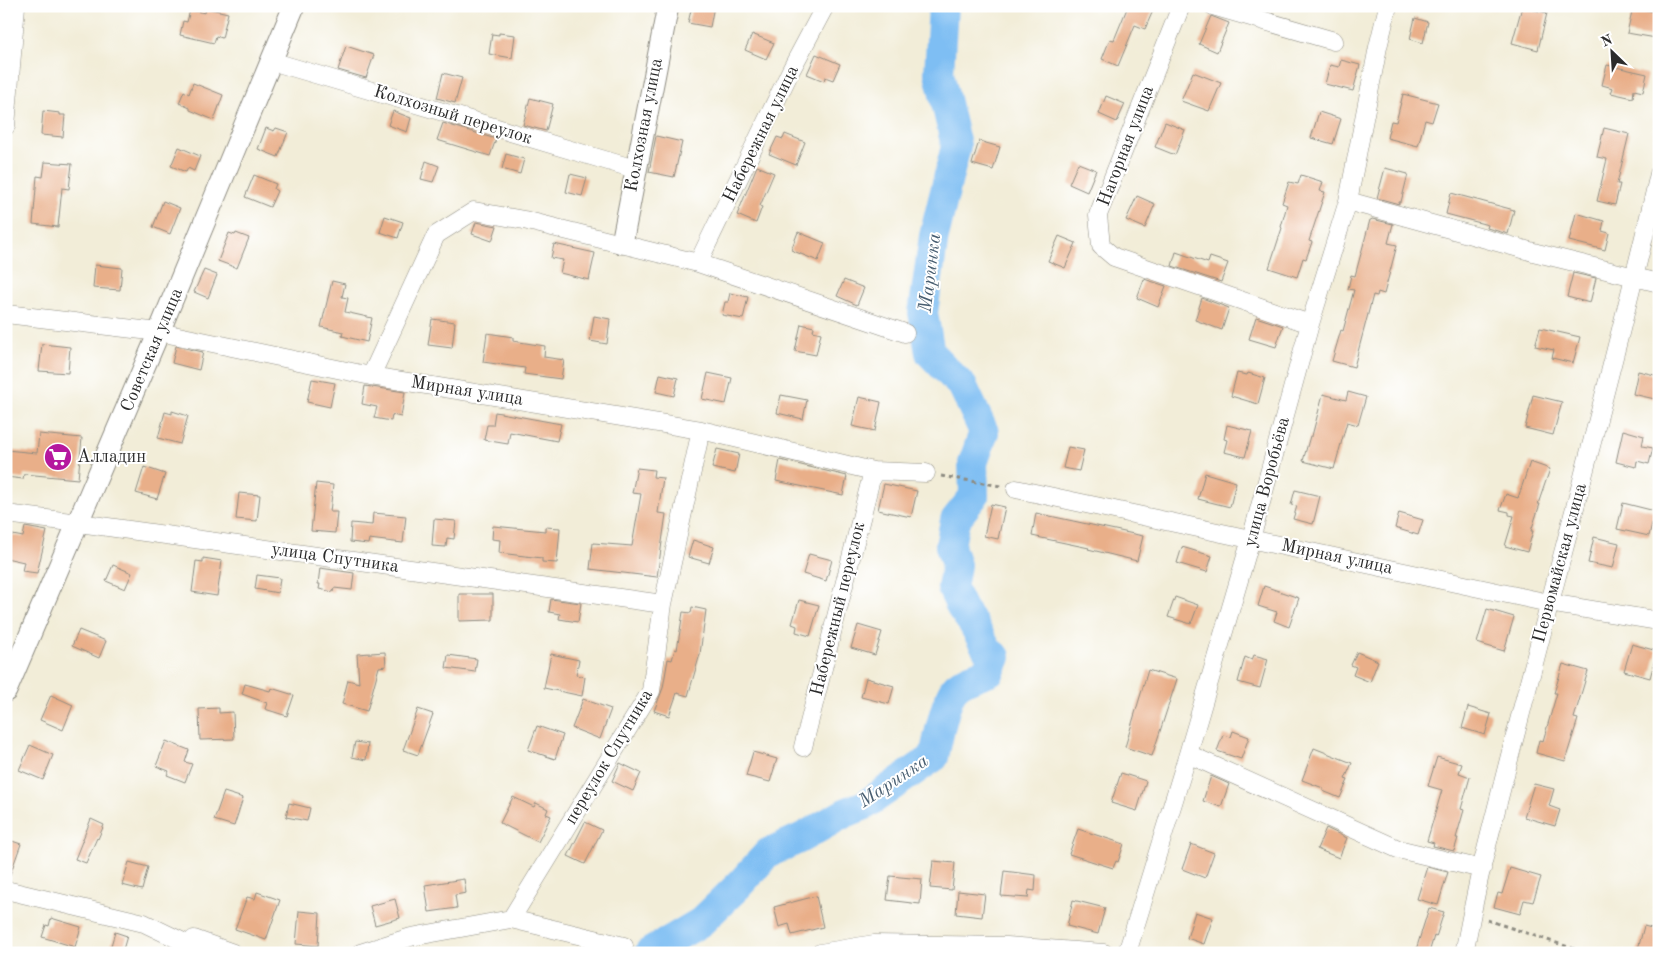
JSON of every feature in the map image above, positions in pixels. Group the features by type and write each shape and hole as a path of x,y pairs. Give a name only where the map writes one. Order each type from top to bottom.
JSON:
{"street":[{"path":"6,126 16,6"},
{"name":"Советская улица","path":"6,692 79,523 294,6"},
{"name":"Колхозная улица","path":"622,243 668,6"},
{"name":"Набережная улица","path":"698,263 791,70 825,6"},
{"name":"Нагорная улица","path":"1181,6 1098,215 1101,246 1114,257 1310,324"},
{"path":"1213,6 1334,41"},
{"name":"улица Воробьёва","path":"1127,953 1188,754 1251,539 1310,324 1348,201 1378,47 1388,6"},
{"name":"Колхозный переулок","path":"271,61 635,169"},
{"name":"Первомайская улица","path":"1464,953 1482,869 1549,603 1635,278 1659,174"},
{"path":"1348,201 1537,253 1659,283"},
{"path":"371,376 436,235 474,211 524,220 698,263 906,333"},
{"name":"Мирная улица","path":"6,314 159,332 371,376 701,430 873,470 926,473"},
{"name":"переулок Спутника","path":"511,919 652,691 663,604 701,430"},
{"name":"Набережный переулок","path":"803,747 873,470"},
{"name":"Мирная улица","path":"1016,489 1549,603 1659,621"},
{"name":"улица Спутника","path":"6,514 663,604"},
{"path":"1188,754 1398,849 1482,869"},
{"path":"6,890 144,923 233,953"},
{"path":"360,953 411,937 511,919 624,946"},
{"path":"144,923 206,953"},
{"path":"820,953 873,948 1005,949 1104,953"}],"path":[{"path":"926,473 1016,489"},
{"path":"1472,915 1587,953"}],"building":[{"path":"692,6 714,6 710,27 688,23"},
{"path":"1128,6 1155,6 1145,29 1135,25 1118,66 1102,59 1110,39 1114,40"},
{"path":"1522,7 1547,13 1538,50 1512,43"},
{"path":"1633,7 1659,13 1656,38 1627,33"},
{"path":"206,8 228,13 222,38 216,36 214,43 180,35 183,21 187,22 190,10 205,13"},
{"path":"1211,16 1229,23 1217,52 1199,44"},
{"path":"1415,18 1428,22 1423,43 1410,39"},
{"path":"499,33 515,35 512,58 489,54 492,34 499,35"},
{"path":"752,34 774,43 766,59 745,50"},
{"path":"346,46 374,55 366,78 338,70"},
{"path":"816,54 840,64 833,80 825,77 824,81 807,74"},
{"path":"1341,60 1360,65 1353,91 1325,84 1330,65 1339,67"},
{"path":"1607,65 1647,74 1643,92 1634,90 1633,98 1611,93 1613,88 1602,85"},
{"path":"1193,72 1221,83 1209,111 1181,101"},
{"path":"443,73 462,78 455,103 437,98"},
{"path":"193,83 223,95 214,120 179,103 184,91 189,94"},
{"path":"1403,94 1438,103 1432,122 1425,120 1418,146 1387,138 1391,121 1396,122"},
{"path":"1106,96 1125,104 1117,122 1099,114"},
{"path":"530,98 553,104 546,131 523,125"},
{"path":"43,111 65,115 63,137 41,135"},
{"path":"393,111 411,118 407,132 388,125"},
{"path":"1319,112 1341,119 1333,144 1311,138"},
{"path":"1165,122 1185,130 1175,155 1155,147"},
{"path":"443,123 496,139 490,156 437,140"},
{"path":"266,128 274,131 276,128 288,132 278,157 258,149"},
{"path":"1604,128 1629,134 1617,184 1620,184 1615,205 1597,201 1607,159 1597,157"},
{"path":"785,134 805,142 796,165 769,154 777,137 783,139"},
{"path":"656,136 682,142 674,177 649,172"},
{"path":"979,141 1000,147 993,170 972,164"},
{"path":"179,147 200,156 194,171 188,168 186,172 171,166"},
{"path":"506,154 524,159 520,174 502,169"},
{"path":"426,161 439,166 433,182 421,179"},
{"path":"45,162 72,164 69,189 62,188 58,227 33,224 37,176 43,177"},
{"path":"1078,163 1096,170 1087,192 1069,184"},
{"path":"757,166 774,173 760,206 762,207 756,223 737,215"},
{"path":"1385,168 1408,174 1399,204 1377,198"},
{"path":"570,174 587,178 582,196 566,192"},
{"path":"254,175 276,184 274,189 277,191 270,207 245,197"},
{"path":"1301,175 1323,182 1320,191 1325,192 1309,241 1312,242 1306,259 1303,258 1297,277 1269,268 1282,228 1287,205 1282,203 1289,182 1298,184"},
{"path":"1451,193 1514,210 1508,234 1487,228 1488,225 1446,214"},
{"path":"1137,196 1155,204 1145,228 1126,220"},
{"path":"163,201 180,208 170,234 153,227"},
{"path":"1576,213 1604,221 1602,231 1609,233 1605,250 1569,241"},
{"path":"385,216 403,222 398,238 380,232"},
{"path":"1370,220 1393,224 1388,243 1397,245 1384,294 1378,292 1377,296 1373,295 1354,367 1332,361 1341,330 1343,331 1354,290 1348,289 1351,275 1355,276"},
{"path":"476,222 497,226 492,241 472,234"},
{"path":"798,232 825,243 818,261 791,250"},
{"path":"229,233 235,235 236,233 249,238 237,268 218,261"},
{"path":"1059,236 1076,243 1065,268 1048,261"},
{"path":"554,244 595,253 589,280 560,273 563,260 551,258"},
{"path":"1176,252 1208,263 1210,257 1228,263 1221,282 1172,266"},
{"path":"95,265 122,268 120,290 93,288"},
{"path":"204,270 217,275 208,298 194,292"},
{"path":"1573,273 1596,278 1590,303 1567,297"},
{"path":"1144,279 1166,286 1158,307 1137,298"},
{"path":"844,280 864,288 857,305 837,296"},
{"path":"332,281 345,284 342,297 348,298 345,312 372,318 367,342 342,336 343,332 321,327"},
{"path":"730,293 748,297 743,319 722,315 725,302 728,302"},
{"path":"1202,298 1229,308 1222,330 1195,320"},
{"path":"594,316 610,319 607,344 590,341"},
{"path":"1256,317 1283,326 1276,347 1249,339"},
{"path":"432,319 455,322 452,348 428,345"},
{"path":"801,324 814,327 813,331 821,333 816,355 795,351"},
{"path":"1540,328 1580,337 1573,363 1552,358 1554,350 1535,346"},
{"path":"487,333 513,337 513,341 545,346 544,357 564,360 561,379 524,374 525,368 483,362"},
{"path":"42,344 70,347 68,373 39,371"},
{"path":"176,346 203,352 199,370 172,363"},
{"path":"1638,371 1659,376 1659,400 1633,394"},
{"path":"708,373 732,378 726,404 702,399"},
{"path":"1237,373 1247,375 1248,373 1265,378 1258,404 1231,396"},
{"path":"660,374 678,378 674,396 656,392"},
{"path":"312,379 335,383 330,407 307,402"},
{"path":"365,386 405,392 401,417 392,415 391,421 374,418 377,407 362,404"},
{"path":"1348,392 1366,397 1358,425 1347,422 1334,469 1303,461 1323,394 1346,400"},
{"path":"781,395 807,400 803,419 777,413"},
{"path":"1533,395 1562,402 1553,435 1525,428"},
{"path":"859,397 881,402 875,431 852,426"},
{"path":"172,411 188,416 180,444 158,438 165,412 172,414"},
{"path":"495,412 561,424 557,441 510,432 508,444 484,440 487,425 493,425"},
{"path":"1227,425 1252,431 1245,457 1224,452 1227,440 1224,439"},
{"path":"1623,430 1644,436 1642,446 1653,448 1649,464 1637,461 1636,467 1616,462"},
{"name":"Алладин","path":"39,434 82,438 78,479 24,474 23,479 6,477 6,450 37,453"},
{"path":"1068,447 1084,450 1079,471 1063,468"},
{"path":"717,449 739,454 735,473 712,468"},
{"path":"780,460 847,476 843,495 776,481"},
{"path":"1530,462 1550,469 1538,504 1540,504 1531,531 1533,531 1527,552 1505,546 1514,516 1509,515 1509,512 1500,510 1506,494 1518,498"},
{"path":"144,467 165,474 157,499 136,493"},
{"path":"637,468 654,470 653,477 663,478 658,513 666,514 657,577 590,569 593,543 632,546 641,494 632,493"},
{"path":"1205,473 1236,482 1230,507 1198,499"},
{"path":"316,483 333,485 330,512 337,512 335,533 311,531"},
{"path":"884,484 917,491 911,517 878,510"},
{"path":"1295,490 1320,496 1313,524 1293,519 1297,506 1291,505"},
{"path":"239,493 260,495 257,521 236,519"},
{"path":"1623,503 1655,511 1649,536 1617,529"},
{"path":"991,504 1005,507 998,539 984,536"},
{"path":"373,513 406,516 403,543 369,539 368,544 350,542 351,523 372,525"},
{"path":"1036,513 1143,536 1137,561 1089,548 1032,536"},
{"path":"1399,513 1423,520 1418,535 1395,528"},
{"path":"434,519 456,521 454,539 447,538 446,547 432,546"},
{"path":"493,526 545,531 545,527 560,528 557,563 542,562 542,558 499,553 500,540 492,539"},
{"path":"25,527 47,531 37,573 22,571 24,562 6,558 8,534 23,537"},
{"path":"1594,537 1619,543 1613,568 1588,563"},
{"path":"693,540 714,547 709,563 688,557"},
{"path":"1182,547 1212,556 1207,572 1177,563"},
{"path":"809,554 832,560 826,581 803,574"},
{"path":"203,558 222,561 217,596 192,592 196,561 203,562"},
{"path":"113,565 132,573 125,589 106,581"},
{"path":"320,568 354,573 352,590 334,588 333,592 319,589"},
{"path":"257,575 280,578 278,593 255,589"},
{"path":"1264,586 1299,598 1289,627 1274,621 1277,612 1258,606"},
{"path":"459,594 493,594 493,620 459,621"},
{"path":"1175,597 1198,605 1191,624 1168,617"},
{"path":"551,599 581,603 578,622 559,619 560,614 549,612"},
{"path":"799,600 819,605 810,636 796,632 797,626 792,624"},
{"path":"692,607 706,610 700,654 688,696 677,693 669,716 654,711 663,688 668,659 672,660 675,649 677,650 683,612 691,613"},
{"path":"1487,609 1514,617 1504,651 1477,643"},
{"path":"858,625 882,632 875,655 851,648"},
{"path":"79,630 106,641 99,658 72,646"},
{"path":"1632,644 1657,651 1650,678 1624,671"},
{"path":"385,652 386,666 379,667 367,711 342,704 348,680 359,683 357,654"},
{"path":"1357,652 1378,661 1370,682 1353,675 1356,667 1351,665"},
{"path":"551,654 579,660 576,675 585,677 582,696 544,688"},
{"path":"448,655 477,659 475,672 446,668"},
{"path":"1254,655 1268,659 1260,688 1238,682 1245,657 1252,660"},
{"path":"1563,664 1588,671 1574,718 1578,719 1565,761 1536,753 1539,740 1543,741"},
{"path":"1148,670 1177,679 1152,756 1125,747"},
{"path":"866,678 894,686 889,704 861,697"},
{"path":"245,684 270,691 271,688 294,695 287,716 265,709 267,703 242,694"},
{"path":"51,695 73,705 63,730 40,720"},
{"path":"583,699 611,709 600,739 572,728"},
{"path":"1468,707 1491,714 1485,735 1462,728"},
{"path":"219,708 219,713 233,712 234,739 200,740 199,709"},
{"path":"418,709 433,714 418,755 403,750"},
{"path":"537,726 563,735 555,759 528,750"},
{"path":"1233,731 1249,737 1241,759 1217,751 1223,735 1231,737"},
{"path":"166,741 189,750 185,762 192,764 185,782 167,775 169,771 156,766"},
{"path":"355,742 368,744 366,760 352,757"},
{"path":"30,745 53,755 43,780 19,770"},
{"path":"1314,748 1352,763 1345,779 1348,780 1340,798 1323,791 1323,788 1302,780"},
{"path":"753,752 777,759 770,782 746,776"},
{"path":"1437,757 1462,764 1459,773 1470,777 1461,809 1464,810 1454,851 1433,846 1434,843 1427,841 1442,790 1428,786"},
{"path":"620,763 641,773 633,791 612,781"},
{"path":"1121,773 1146,781 1137,811 1111,803"},
{"path":"1211,776 1229,784 1221,807 1203,801"},
{"path":"1534,784 1554,789 1549,806 1560,810 1555,826 1524,817"},
{"path":"224,792 243,798 234,826 214,820"},
{"path":"513,797 534,807 536,803 548,809 546,814 551,816 538,842 500,823"},
{"path":"289,803 310,808 307,821 286,817"},
{"path":"91,819 104,825 86,863 75,859"},
{"path":"585,822 602,830 585,864 568,856"},
{"path":"1326,828 1347,838 1339,858 1317,849"},
{"path":"1078,829 1124,844 1118,862 1116,861 1113,868 1069,854"},
{"path":"6,839 21,844 8,880 6,880"},
{"path":"1191,844 1214,853 1205,878 1182,869"},
{"path":"933,861 955,863 952,890 930,888"},
{"path":"129,862 148,867 142,890 122,885"},
{"path":"1427,867 1448,872 1438,905 1417,899"},
{"path":"1510,868 1541,877 1533,902 1524,900 1520,914 1494,907 1498,893 1502,894"},
{"path":"1004,871 1036,875 1035,891 1029,890 1028,898 1001,896"},
{"path":"890,876 922,879 920,904 887,900"},
{"path":"464,879 466,893 455,895 457,908 429,912 425,885"},
{"path":"958,891 985,894 982,917 956,914"},
{"path":"257,892 280,900 266,940 235,929 247,897 255,899"},
{"path":"816,896 823,927 792,935 789,924 779,927 774,907"},
{"path":"395,899 400,918 375,925 370,906"},
{"path":"1073,900 1105,908 1098,934 1067,926"},
{"path":"1429,908 1444,912 1429,953 1415,953"},
{"path":"299,911 320,913 318,946 296,944"},
{"path":"1195,912 1213,918 1204,944 1187,938"},
{"path":"51,918 81,927 75,947 42,937 46,925 49,926"},
{"path":"1644,926 1659,930 1659,953 1637,953"},
{"path":"115,932 127,936 122,953 110,949"}],"waterway":[{"name":"Маринка","path":"649,953 701,922 768,853 801,838 845,813 865,805 934,757 948,701 955,688 962,682 990,671 996,657 988,651 962,609 952,588 956,565 950,546 955,520 974,496 973,463 984,432 963,387 930,353 923,313 934,236 956,146 939,73 943,6"}],"place":[{"name":"Алладин","path":"58,457"}]}
